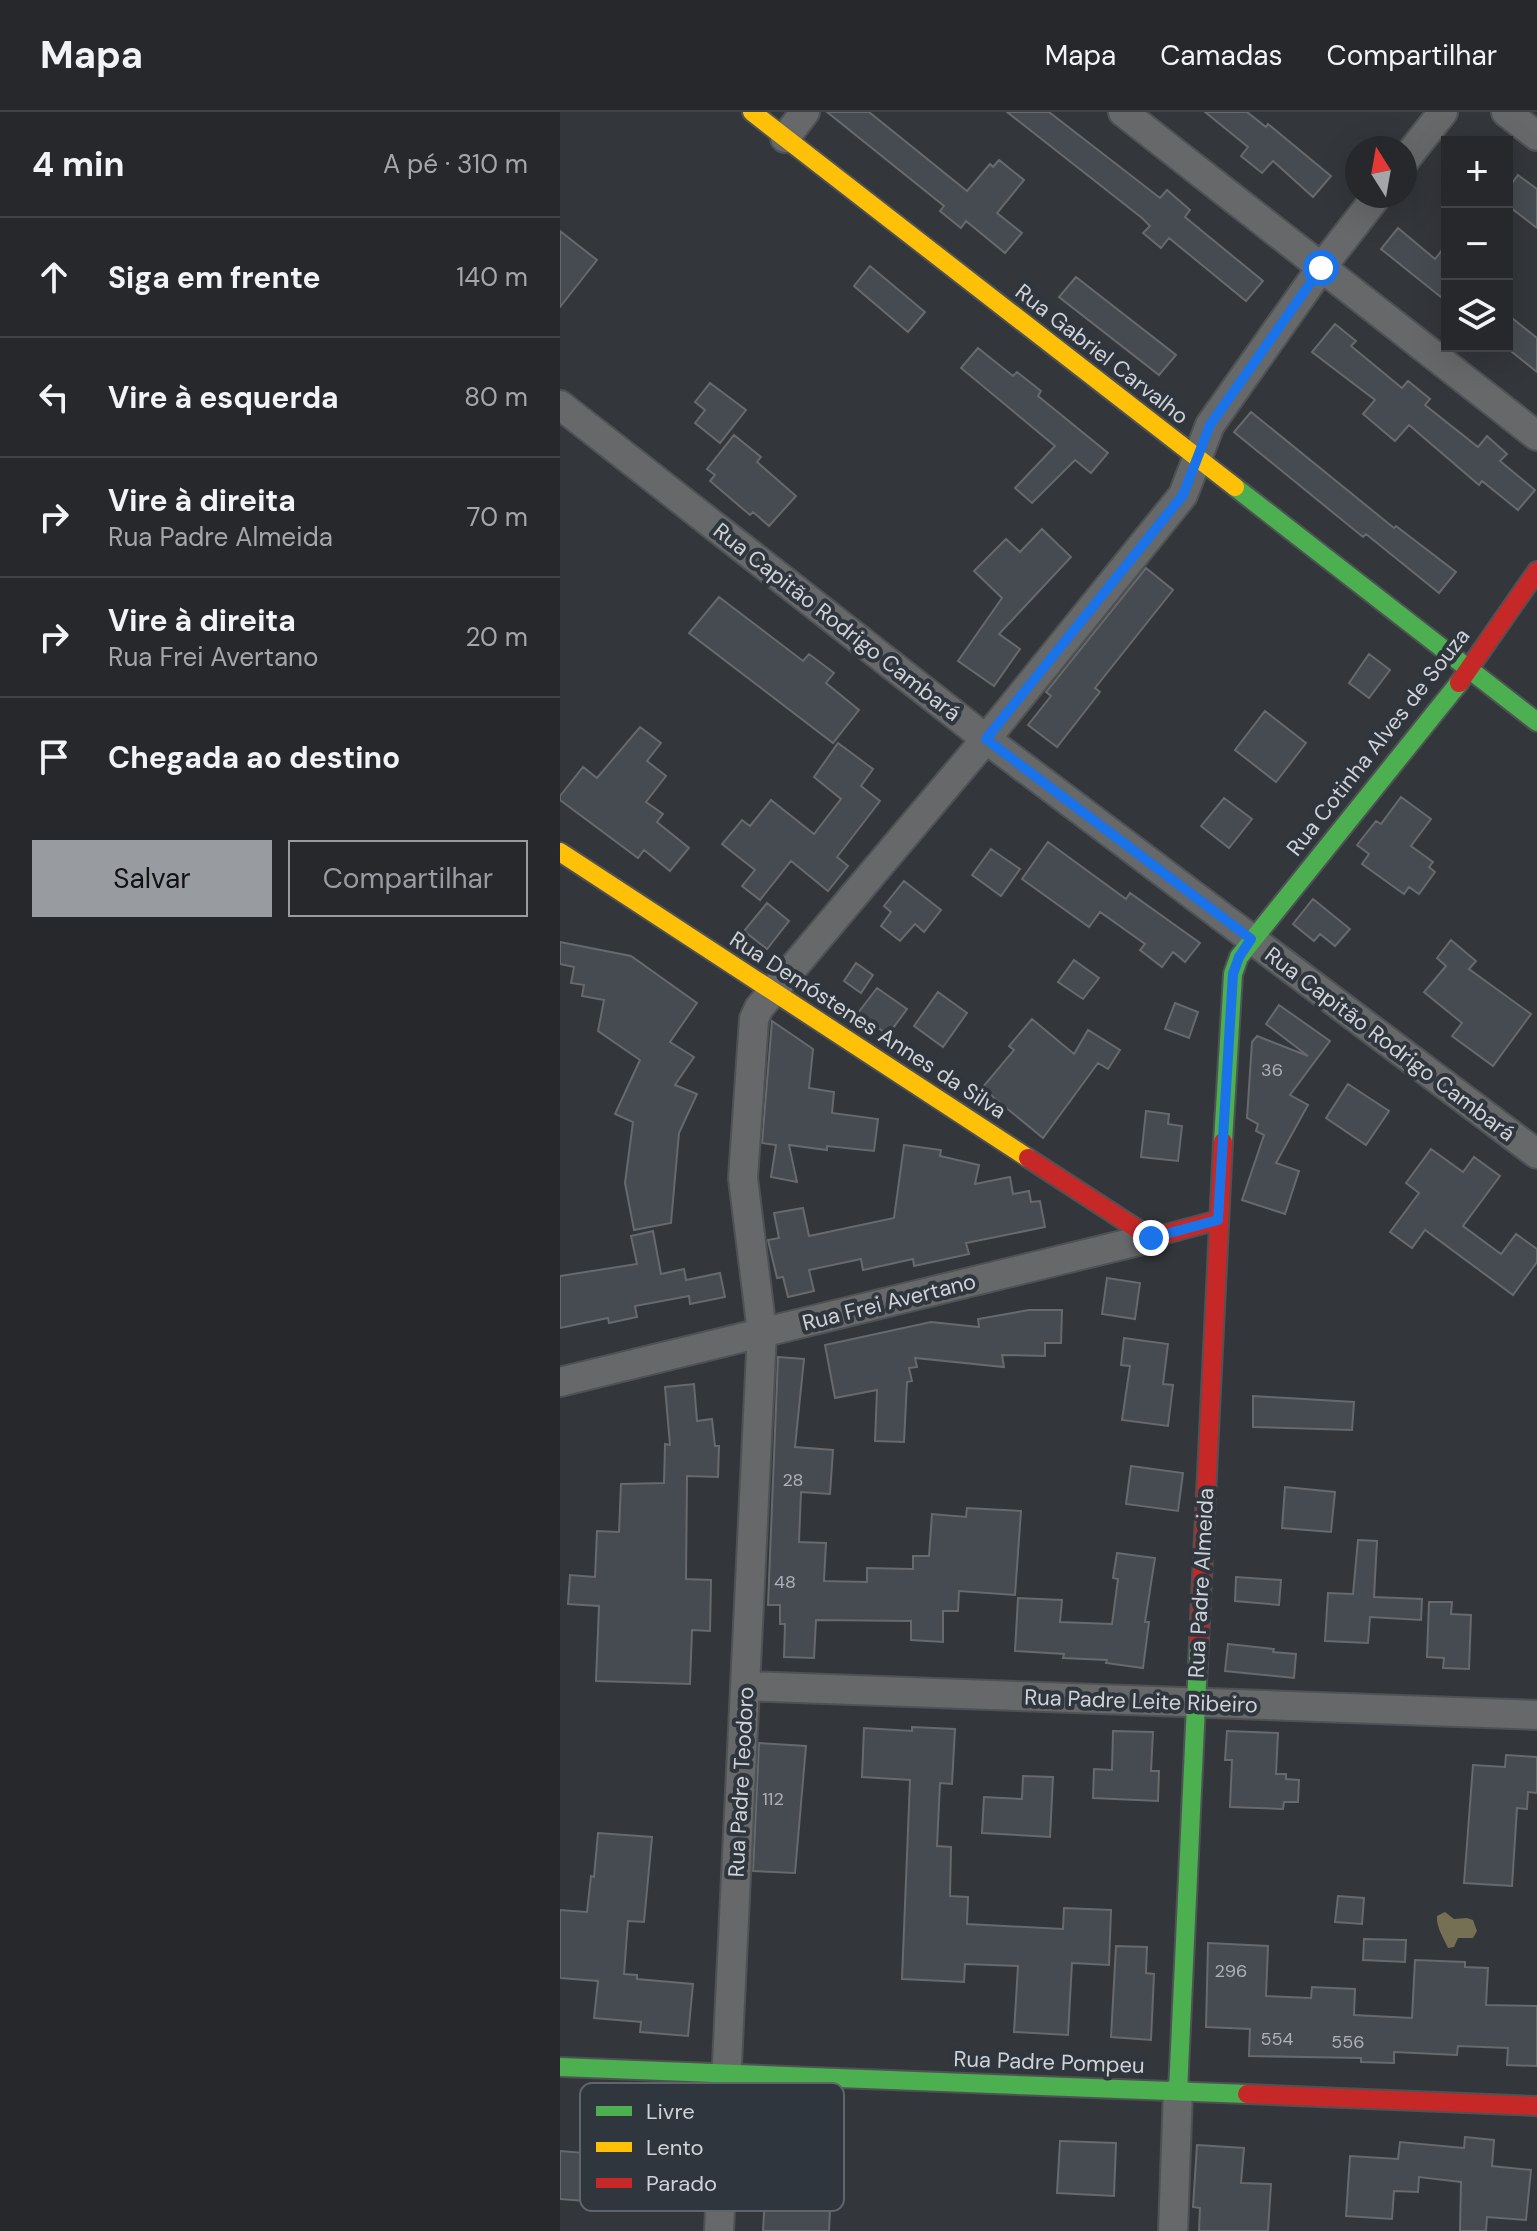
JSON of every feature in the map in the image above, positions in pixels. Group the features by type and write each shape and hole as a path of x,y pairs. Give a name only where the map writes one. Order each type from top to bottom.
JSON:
{"street":[{"name":"Rua Gabriel Carvalho","path":"752,112 1537,722"},
{"path":"785,138 805,112"},
{"path":"1123,112 1537,436"},
{"path":"1417,145 1443,112"},
{"path":"1506,112 1537,136"},
{"name":"Rua Padre Teodoro","path":"727,2083 762,1332 743,1178 751,1031 759,1008 986,739 1183,495 1210,425 1321,268 1368,208"},
{"name":"Rua Capitão Rodrigo Cambará","path":"565,418 1537,1154"},
{"name":"Rua Cotinha Alves de Souza","path":"1251,939 1469,670 1537,571"},
{"name":"Rua Demóstenes Annes da Silva","path":"560,852 1151,1238"},
{"name":"Rua Padre Almeida","path":"1173,2231 1218,1220 1233,974 1239,957 1251,939"},
{"name":"Rua Frei Avertano","path":"560,1382 1218,1220"},
{"name":"Rua Padre Leite Ribeiro","path":"745,1686 1537,1715"},
{"name":"Rua Padre Pompeu","path":"560,2067 1537,2106"},
{"name":"Rua Padre Teodoro","path":"719,2231 720,2211"}],"shaded area":[{"path":"1445,1912 1454,1919 1473,1920 1477,1931 1473,1938 1458,1938 1454,1947 1448,1948 1437,1920 1437,1916"}],"building":[{"path":"827,112 869,112 967,191 990,164 993,167 999,160 1024,180 997,213 1022,233 1005,253 966,221 961,228 940,211 944,206"},
{"path":"1007,112 1049,112 1160,198 1167,190 1190,210 1185,217 1263,281 1246,301 1169,238 1161,248 1143,233 1150,226 1142,218"},
{"path":"1205,112 1247,112 1266,127 1268,124 1331,176 1313,197 1273,161 1262,173 1241,156 1248,147"},
{"path":"1518,175 1537,189 1537,228 1513,210 1513,182"},
{"path":"1398,228 1435,259 1441,252 1441,297 1381,249"},
{"path":"560,231 597,260 560,307"},
{"path":"870,266 925,312 908,332 854,286"},
{"path":"1076,277 1176,355 1159,375 1059,297"},
{"path":"1513,319 1537,338 1537,372 1512,352"},
{"path":"1335,324 1356,341 1351,346 1402,388 1408,381 1430,399 1425,405 1478,447 1487,436 1507,454 1500,461 1535,490 1518,510 1482,481 1479,485 1409,425 1395,441 1363,414 1375,400 1312,352"},
{"path":"978,348 1013,376 1017,372 1041,391 1038,396 1108,453 1091,473 1075,460 1032,503 1015,488 1055,446 961,368"},
{"path":"710,383 746,410 720,443 695,423 705,410 695,402"},
{"path":"1251,412 1394,528 1396,526 1456,572 1439,593 1366,534 1363,537 1234,432"},
{"path":"734,435 761,457 757,462 796,496 769,526 753,512 750,515 710,481 715,475 707,469"},
{"path":"1042,529 1071,557 999,634 1020,649 994,686 958,661 1002,598 974,571 1006,539 1020,552"},
{"path":"1146,568 1173,590 1095,688 1100,692 1057,747 1028,725 1051,696 1046,692"},
{"path":"719,597 803,661 809,654 834,673 826,683 859,710 833,743 689,633"},
{"path":"1369,654 1390,670 1369,698 1349,683"},
{"path":"1265,711 1306,743 1276,782 1235,750"},
{"path":"640,727 661,743 647,761 666,776 646,802 663,814 657,822 689,848 670,871 644,850 638,858 560,800 583,767 597,778"},
{"path":"838,743 873,769 861,786 880,801 837,857 848,866 828,891 791,861 760,900 742,886 755,870 722,844 742,820 750,826 771,800 814,834 841,799 814,777"},
{"path":"1401,797 1431,819 1411,846 1433,862 1429,867 1435,872 1419,894 1409,887 1404,894 1362,864 1369,854 1357,845 1376,821 1381,824"},
{"path":"1224,798 1252,819 1229,848 1201,826"},
{"path":"1048,842 1126,899 1130,893 1200,943 1185,962 1173,952 1162,967 1140,950 1145,944 1100,912 1089,927 1022,879"},
{"path":"991,849 1020,869 1001,896 972,875"},
{"path":"904,881 941,910 924,932 915,924 900,941 881,926 891,912 884,906"},
{"path":"1313,899 1350,929 1335,946 1320,934 1314,941 1293,924"},
{"path":"767,903 789,921 767,949 744,931"},
{"path":"1451,940 1476,961 1469,969 1531,1014 1493,1066 1452,1036 1462,1023 1424,992 1446,966 1437,958"},
{"path":"560,942 631,956 697,1003 670,1042 694,1057 675,1085 697,1094 679,1133 671,1223 634,1230 625,1183 633,1122 615,1114 640,1060 598,1031 604,1000 582,996 584,985 571,983 574,967 560,964"},
{"path":"1074,960 1099,978 1083,999 1058,982"},
{"path":"856,963 873,975 861,993 844,981"},
{"path":"877,988 907,1009 888,1035 858,1013"},
{"path":"938,992 967,1013 943,1047 914,1026"},
{"path":"1175,1003 1198,1012 1189,1038 1165,1029"},
{"path":"1279,1005 1330,1041 1290,1095 1308,1105 1276,1163 1299,1171 1285,1214 1242,1200 1264,1135 1256,1131 1258,1124 1247,1118 1252,1042 1257,1036 1308,1056 1266,1024"},
{"path":"1032,1019 1074,1054 1088,1030 1120,1050 1108,1069 1098,1063 1043,1138 982,1088 1014,1050 1009,1046"},
{"path":"772,1021 813,1049 809,1088 834,1092 832,1113 878,1119 874,1151 789,1145 797,1182 771,1177 776,1145 762,1143"},
{"path":"1348,1084 1389,1111 1366,1145 1326,1118"},
{"path":"1146,1111 1169,1114 1168,1124 1182,1126 1178,1161 1141,1157"},
{"path":"904,1145 941,1150 940,1156 979,1165 975,1184 1010,1177 1013,1194 1029,1191 1031,1202 1040,1201 1045,1227 966,1243 969,1254 914,1266 913,1259 863,1270 861,1259 809,1270 814,1291 788,1297 783,1277 777,1278 768,1240 779,1238 774,1213 803,1208 809,1236 894,1218"},
{"path":"1431,1149 1463,1172 1474,1157 1500,1176 1463,1226 1501,1254 1516,1234 1537,1249 1537,1262 1513,1295 1425,1230 1412,1248 1390,1232 1419,1193 1406,1183"},
{"path":"653,1231 661,1274 684,1269 686,1280 720,1273 725,1297 690,1304 689,1296 635,1306 637,1317 609,1323 608,1318 560,1328 560,1276 637,1264 631,1236"},
{"path":"1107,1278 1140,1283 1135,1319 1102,1314"},
{"path":"1029,1310 1062,1310 1061,1343 1045,1343 1045,1356 1002,1355 1004,1367 915,1358 917,1367 909,1368 912,1381 907,1382 904,1442 875,1441 877,1390 835,1398 825,1345 931,1322 979,1327 978,1319"},
{"path":"1124,1338 1168,1344 1163,1384 1173,1385 1168,1426 1122,1420 1130,1366 1121,1365"},
{"path":"778,1357 804,1359 795,1447 833,1450 830,1494 801,1492 799,1542 826,1543 824,1581 867,1582 867,1568 913,1569 913,1556 929,1556 932,1514 966,1517 967,1508 1021,1511 1015,1595 959,1591 958,1611 943,1611 943,1642 911,1640 911,1621 816,1620 814,1658 784,1657 785,1624 780,1624 780,1605 768,1605"},
{"path":"694,1384 697,1421 712,1419 715,1446 719,1446 718,1477 687,1476 686,1579 711,1580 710,1631 692,1630 690,1684 596,1681 599,1606 568,1604 570,1575 595,1577 597,1531 619,1532 621,1484 664,1483 665,1444 670,1445 665,1387"},
{"path":"1253,1396 1354,1402 1352,1430 1253,1427"},
{"path":"1131,1466 1183,1473 1178,1511 1126,1504"},
{"path":"1285,1487 1335,1492 1331,1532 1282,1528"},
{"path":"1358,1540 1377,1541 1374,1597 1422,1599 1421,1620 1370,1617 1368,1643 1325,1641 1328,1593 1353,1594"},
{"path":"1117,1553 1155,1558 1145,1622 1149,1622 1143,1668 1106,1663 1107,1660 1063,1658 1064,1654 1015,1651 1018,1598 1062,1600 1060,1622 1112,1624 1118,1579 1113,1578"},
{"path":"1236,1577 1281,1580 1279,1605 1235,1601"},
{"path":"1429,1602 1452,1602 1451,1614 1471,1615 1469,1669 1443,1668 1444,1658 1427,1657"},
{"path":"1228,1644 1296,1654 1294,1678 1225,1671"},
{"path":"912,1727 955,1729 952,1784 940,1783 937,1846 951,1847 950,1896 968,1897 967,1924 1063,1929 1064,1908 1111,1910 1109,1965 1072,1963 1068,2035 1014,2032 1018,1966 965,1964 964,1982 902,1979 910,1780 862,1777 864,1728 912,1731"},
{"path":"1113,1731 1153,1732 1151,1771 1159,1771 1158,1801 1093,1798 1094,1769 1112,1770"},
{"path":"1227,1731 1278,1733 1276,1774 1286,1774 1286,1779 1299,1780 1298,1802 1284,1802 1283,1809 1230,1807 1232,1760 1225,1760"},
{"path":"759,1743 806,1746 795,1873 753,1871"},
{"path":"1506,1755 1537,1757 1537,1793 1528,1792 1527,1809 1517,1808 1512,1886 1464,1883 1473,1765 1505,1767"},
{"path":"1023,1776 1053,1777 1050,1837 982,1833 984,1797 1022,1799"},
{"path":"598,1833 652,1837 644,1922 628,1921 624,1974 637,1975 637,1979 693,1984 688,2036 640,2032 641,2022 594,2018 598,1981 560,1978 560,1910 587,1912"},
{"path":"1338,1896 1364,1898 1362,1924 1335,1922"},
{"path":"1364,1939 1406,1940 1405,1962 1363,1960"},
{"path":"1208,1943 1268,1946 1266,1996 1311,1998 1312,1987 1355,1989 1354,2015 1412,2018 1415,1960 1465,1962 1465,1967 1488,1968 1486,2005 1537,2006 1537,2066 1507,2065 1508,2048 1458,2046 1457,2055 1394,2052 1394,2063 1361,2062 1361,2058 1249,2056 1250,2029 1206,2027"},
{"path":"1116,1946 1147,1947 1146,1973 1154,1974 1151,2040 1111,2037"},
{"path":"1465,2137 1494,2140 1492,2166 1531,2170 1526,2220 1487,2217 1486,2231 1460,2231 1461,2182 1419,2177 1418,2192 1394,2191 1392,2219 1346,2216 1350,2156 1398,2159 1400,2142 1464,2148"},
{"path":"1060,2141 1116,2143 1114,2196 1057,2193"},
{"path":"1197,2145 1244,2148 1241,2183 1271,2184 1268,2231 1199,2231 1200,2208 1193,2207"},
{"path":"560,2151 580,2153 580,2201 560,2199"},
{"path":"764,2211 830,2211 829,2231 763,2231"}],"traffic: fast":[{"path":"1235,487 1537,722"},
{"path":"1223,1142 1233,974 1239,957 1459,683"},
{"path":"1178,2091 1199,1640"},
{"path":"560,2067 1247,2094"}],"traffic: slow":[{"path":"752,112 1235,487"},
{"path":"560,852 1028,1158"}],"traffic: jam":[{"path":"1459,683 1537,571"},
{"path":"1199,1640 1223,1142"},
{"path":"1028,1158 1151,1238 1218,1220"},
{"path":"1247,2094 1537,2106"}],"route":[{"path":"1151,1238 1218,1220 1233,974 1239,957 1251,939 986,739 1183,495 1210,425 1321,268"}]}
